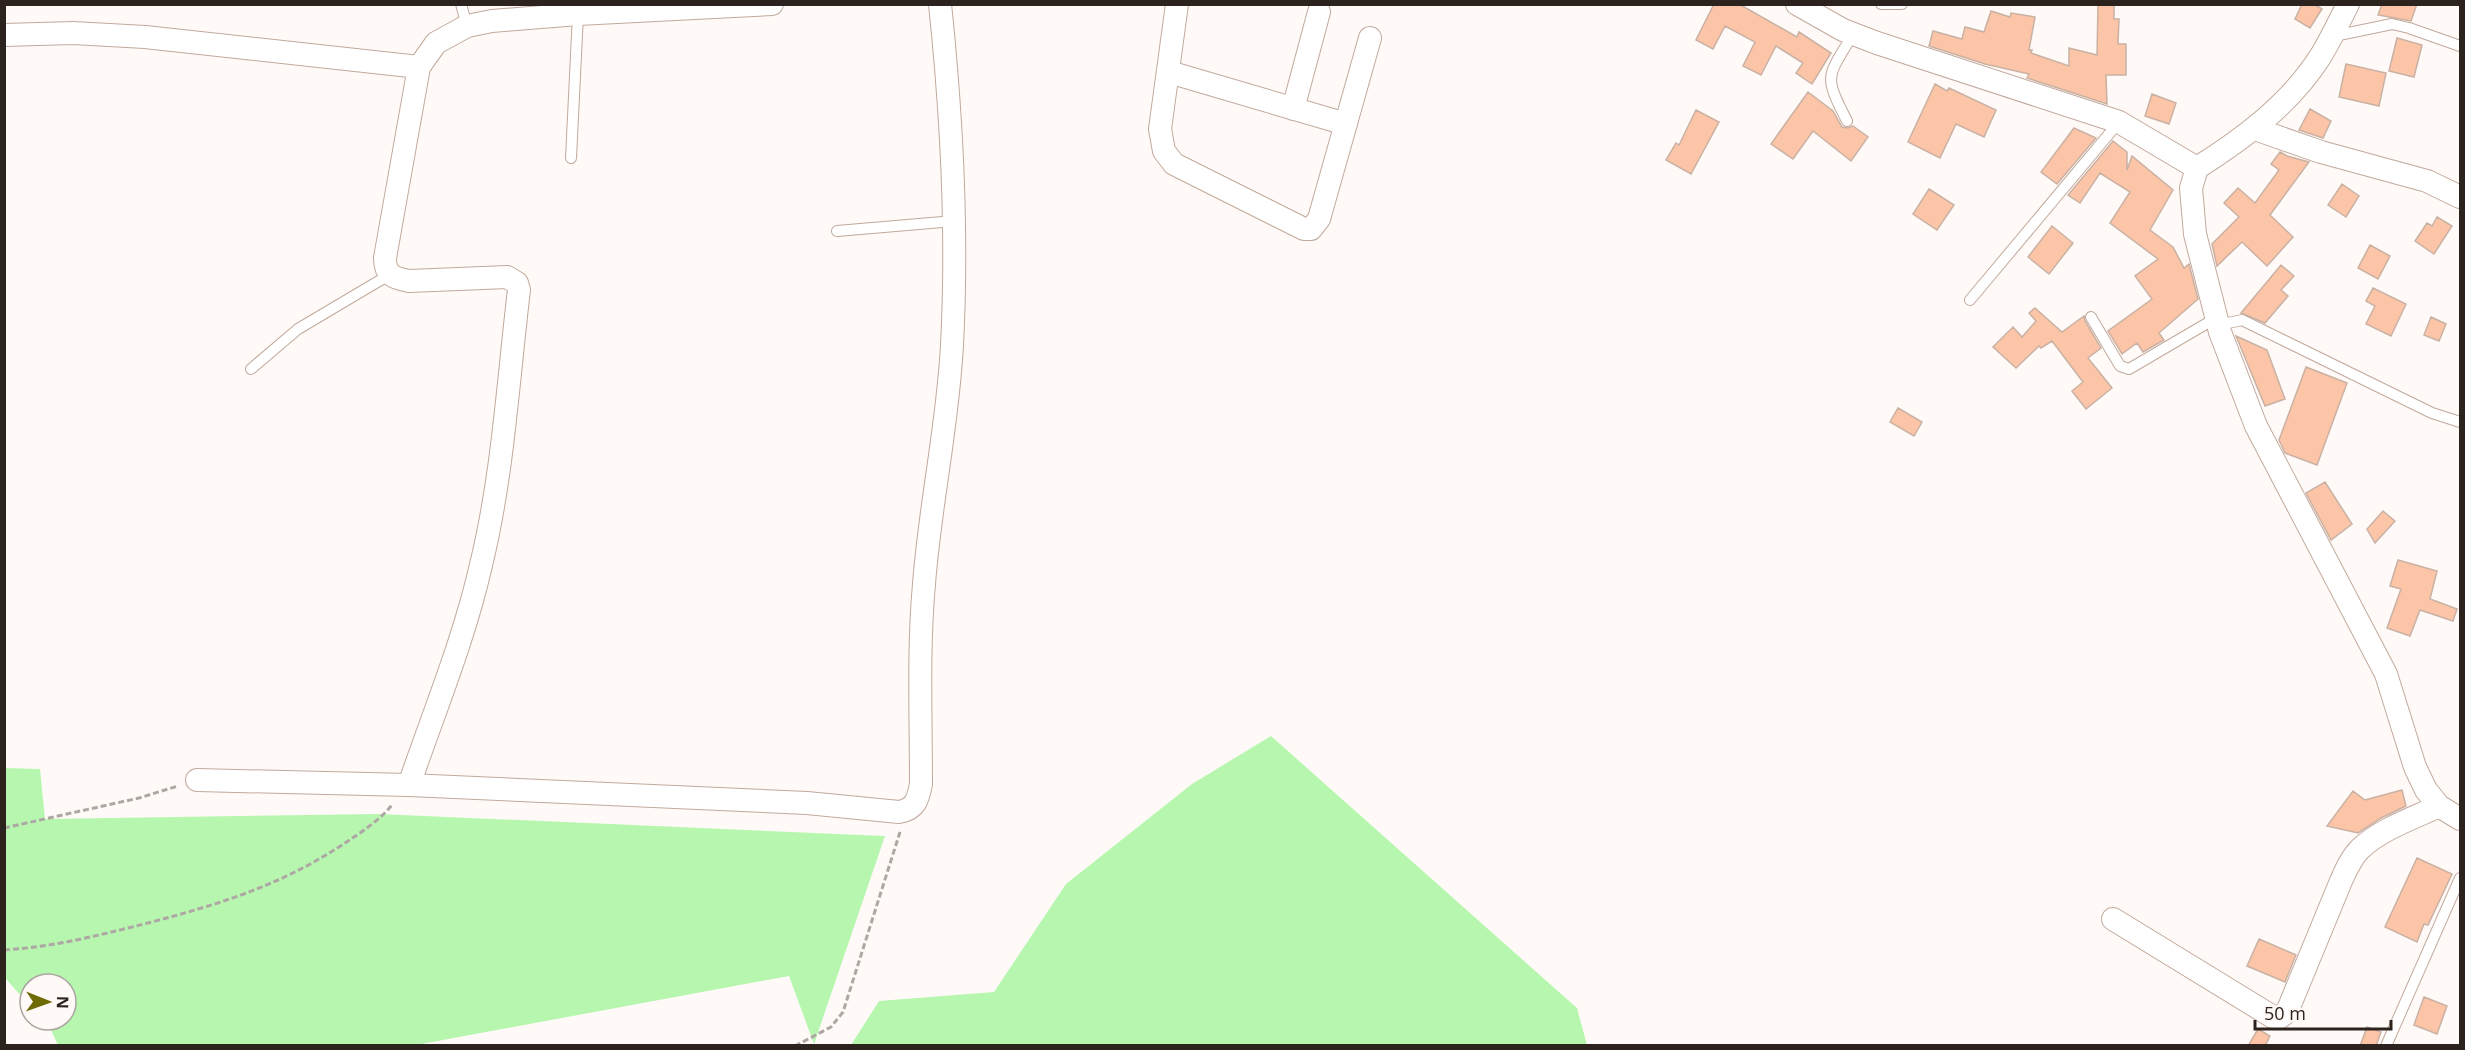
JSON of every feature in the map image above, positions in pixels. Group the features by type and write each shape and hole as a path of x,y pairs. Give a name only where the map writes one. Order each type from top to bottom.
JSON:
{"street":[{"path":"409,785 462,633 481,566 497,486 519,290 517,283 507,277 409,281 397,279 388,274 385,268 419,67 436,42 464,15 492,21 657,7 772,4"},
{"path":"197,780 409,785 807,803 907,810 917,801 921,784 923,585 950,370 954,221 949,90 940,4"},
{"path":"1177,4 1160,136 1168,158 1174,164 1298,228 1311,229 1319,219 1370,38"},
{"path":"1797,4 1853,34 2119,122 2197,168"},
{"path":"2348,4 2320,57 2304,79 2254,129 2197,168 2191,188 2191,208 2195,234 2218,325 2256,426 2374,649 2396,703 2415,767 2426,790 2439,806 2460,819"},
{"path":"1293,109 1319,12"},
{"path":"4,35 73,33 145,36 419,67"},
{"path":"1168,72 1346,124"},
{"path":"2254,129 2321,152 2427,181 2460,196"},
{"path":"2114,919 2279,1018 2287,1012 2341,882 2355,856 2376,838 2439,806"}],"lane":[{"path":"1881,4 1902,4"},
{"path":"571,158 578,14"},
{"path":"2331,37 2391,24 2460,46"},
{"path":"1847,121 1832,92 1830,77 1853,34"},
{"path":"1970,300 2119,122"},
{"path":"837,231 954,221"},
{"path":"251,369 298,329 388,274"},
{"path":"2091,317 2120,366 2129,369 2218,325 2242,320 2432,413 2460,422"},
{"path":"2385,1046 2460,878"}],"path":[{"path":"4,828 139,798 197,780"},
{"path":"4,950 94,938 219,904 250,893 310,864 355,837 388,810 409,785"},
{"path":"795,1046 831,1026 843,1012 907,810"}],"green space":[{"path":"1271,736 1577,1008 1587,1045 851,1045 879,1001 994,992 1066,884 1192,784"},
{"path":"5,768 40,769 45,819 379,814 885,836 814,1044 789,976 416,1045 58,1045 52,1032 78,1032 78,972 18,972 18,993 5,978"}],"building":[{"path":"1714,4 1739,4 1797,37 1799,32 1831,53 1812,84 1796,73 1803,63 1776,46 1761,75 1743,66 1755,42 1725,26 1713,49 1696,40"},
{"path":"2098,4 2114,4 2114,19 2119,19 2118,44 2126,44 2126,75 2106,75 2107,104 2027,78 2029,74 1985,64 1929,46 1933,31 1962,39 1965,27 1984,32 1991,11 2010,17 2011,13 2035,17 2029,50 2032,50 2031,53 2069,66 2069,48 2097,55"},
{"path":"2302,4 2314,4 2322,9 2310,28 2295,19"},
{"path":"2382,4 2417,4 2411,21 2378,15"},
{"path":"2397,38 2422,45 2414,77 2389,71"},
{"path":"2346,64 2386,73 2379,106 2339,97"},
{"path":"1935,84 1947,91 1949,88 1996,110 1984,137 1956,124 1940,158 1908,142"},
{"path":"1808,92 1833,111 1842,127 1853,126 1868,137 1851,161 1813,131 1793,159 1771,144"},
{"path":"2152,94 2176,103 2169,124 2145,116"},
{"path":"2310,109 2331,121 2323,138 2299,130"},
{"path":"1696,110 1719,122 1691,174 1666,160 1676,143 1679,145"},
{"path":"2074,128 2096,138 2057,184 2041,172"},
{"path":"2113,141 2127,152 2127,170 2132,156 2173,190 2150,230 2173,247 2184,268 2189,264 2198,299 2159,333 2164,340 2143,352 2137,343 2122,354 2108,331 2152,299 2135,276 2158,259 2110,223 2130,192 2100,173 2080,203 2068,195"},
{"path":"2280,152 2309,162 2270,215 2293,237 2267,266 2242,242 2217,266 2212,244 2239,217 2224,203 2238,188 2255,203 2279,170 2271,164"},
{"path":"2342,184 2359,196 2346,217 2328,205"},
{"path":"1929,189 1954,205 1937,230 1913,214"},
{"path":"2437,217 2452,226 2434,254 2415,241 2427,223 2432,226"},
{"path":"2052,226 2073,243 2049,274 2028,257"},
{"path":"2370,245 2390,256 2378,279 2358,268"},
{"path":"2281,265 2294,276 2281,290 2288,296 2265,323 2241,313"},
{"path":"2373,288 2406,304 2391,336 2366,324 2375,306 2366,301"},
{"path":"2035,308 2062,332 2084,316 2101,348 2088,358 2112,388 2086,409 2072,391 2083,382 2052,341 2041,348 2039,346 2016,368 1993,347 2013,327 2022,337 2036,321 2029,313"},
{"path":"2431,317 2446,324 2439,341 2424,335"},
{"path":"2236,336 2267,350 2285,399 2265,406"},
{"path":"2306,367 2347,383 2317,465 2285,453 2279,440"},
{"path":"1898,408 1922,422 1914,436 1890,422"},
{"path":"2325,482 2352,524 2331,540 2306,493"},
{"path":"2383,511 2395,521 2375,543 2367,529"},
{"path":"2398,560 2437,571 2430,599 2457,609 2453,621 2420,610 2410,636 2387,628 2401,589 2390,586"},
{"path":"2402,790 2406,806 2358,833 2327,826 2353,791 2365,800"},
{"path":"2417,858 2452,874 2428,925 2424,924 2417,942 2385,927"},
{"path":"2259,939 2296,955 2285,982 2247,966"},
{"path":"2424,997 2447,1006 2437,1034 2414,1025"},
{"path":"2367,1027 2381,1032 2376,1046 2360,1046"},
{"path":"2258,1029 2270,1036 2265,1046 2248,1046"}]}
